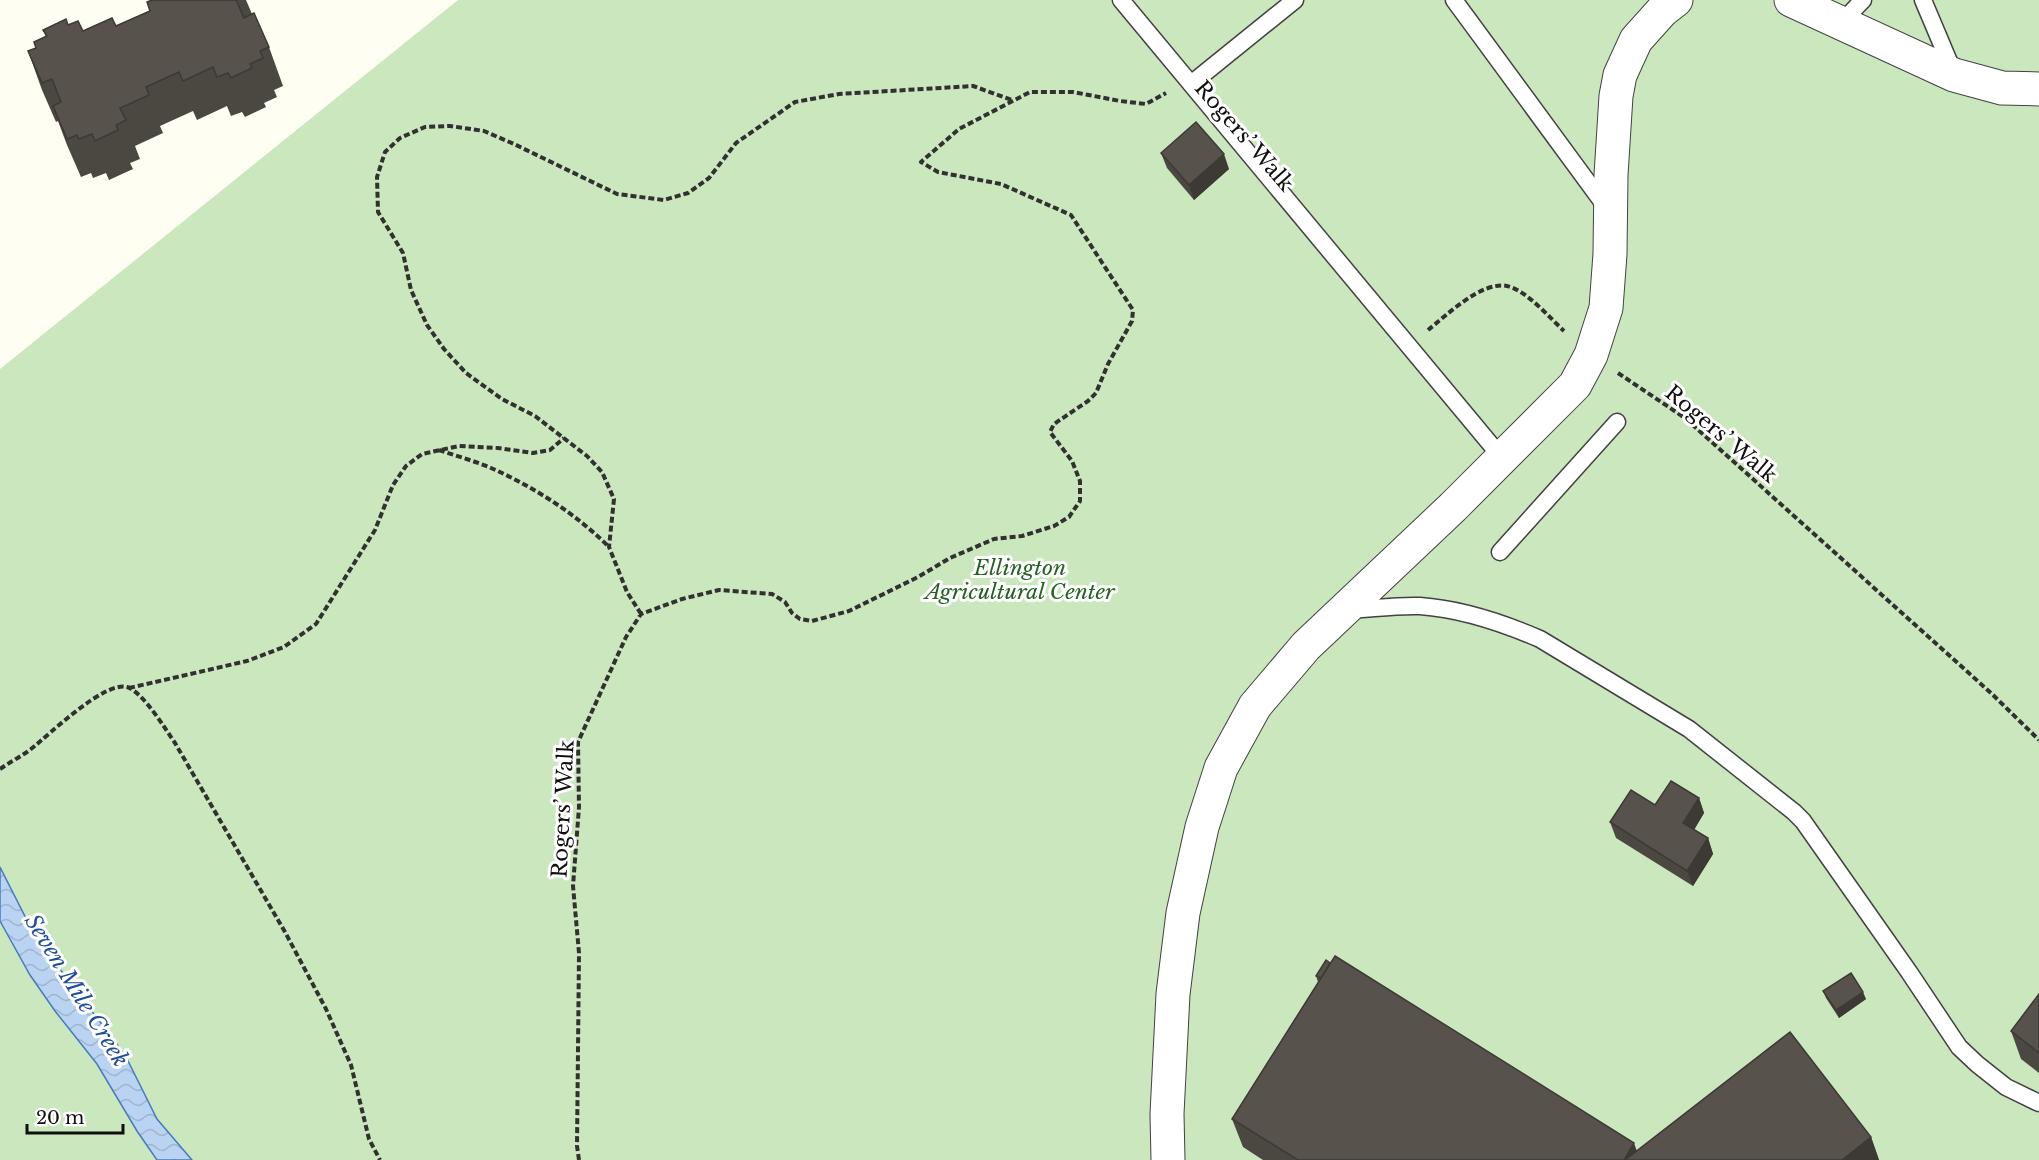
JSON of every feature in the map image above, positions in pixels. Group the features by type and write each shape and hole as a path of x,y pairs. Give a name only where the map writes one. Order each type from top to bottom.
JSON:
{"street":[{"path":"1168,1160 1167,1114 1173,994 1183,913 1202,827 1221,768 1255,706 1306,646 1453,507 1575,385 1590,355 1606,308 1611,175 1616,96 1620,75 1636,40 1662,11 1676,0"},
{"path":"1791,0 1852,11 1954,75 2002,88 2039,89"}],"lane":[{"path":"1121,0 1502,458"},
{"path":"1191,84 1295,0"},
{"path":"1454,0 1611,215"},
{"path":"1923,0 1954,75"},
{"path":"1500,552 1617,422"},
{"path":"1342,610 1418,606 1442,608 1515,628 1540,639 1689,729 1803,821 1959,1047 2006,1087 2039,1103"}],"path":[{"path":"609,547 614,499 602,472 587,456 535,416 502,399 466,373 444,349 427,325 411,290 403,253 378,212 377,177 385,152 400,138 424,126 450,126 484,131 617,194 664,200 688,193 709,178 736,144 795,102 838,94 973,86 1013,100"},
{"name":"Rogers’ Walk","path":"579,1160 577,1146 579,953 573,886 579,807 578,742 626,637 641,614 682,599 719,590 772,594 785,602 792,613 800,619 812,621 849,611 918,577 950,558 994,539 1022,536 1054,526 1070,517 1080,501 1080,481 1072,461 1050,432 1054,424 1088,401 1095,393 1132,321 1133,310 1071,215 1001,184 938,172 921,162 959,129 1030,92 1073,92 1146,104 1173,89"},
{"name":"Rogers’ Walk","path":"1408,345 1473,294 1489,288 1506,286 1518,291 1590,355 1685,418 1991,693 2039,740"},
{"path":"0,769 30,750 97,696 116,687 129,688 247,661 284,648 316,624 375,530 393,485 406,466 422,454 459,446 534,453 550,450 564,438"},
{"path":"438,450 491,468 588,525 609,547 627,592 641,614"},
{"path":"129,688 158,717 175,743 285,932 326,1009 351,1065 369,1139 380,1160"}],"green space":[{"name":"Ellington Agricultural Center","path":"458,0 2039,0 2039,1160 192,1160 157,1119 125,1055 35,936 0,867 0,369"},
{"path":"0,921 30,975 97,1064 157,1160 0,1160"}],"water":[{"path":"0,867 35,936 125,1055 157,1119 192,1160 157,1160 97,1064 30,975 0,921"}],"building":[{"path":"152,0 236,0 244,18 254,13 269,47 260,51 263,58 250,64 252,68 231,78 228,73 217,77 213,67 183,81 179,72 146,87 149,95 120,108 126,120 116,125 118,130 95,141 92,134 79,139 77,135 67,139 53,106 61,102 52,79 42,83 28,51 36,48 34,42 47,36 43,30 66,19 68,25 78,21 83,31 112,18 116,26 150,11 147,2"},
{"path":"1196,122 1224,154 1189,185 1161,153"},
{"path":"1671,781 1699,798 1683,823 1708,838 1687,871 1610,822 1631,790 1655,805"},
{"path":"1335,956 1634,1143 1624,1160 1298,1160 1232,1119"},
{"path":"1326,960 1330,963 1321,978 1316,976"},
{"path":"1851,973 1863,992 1836,1010 1823,991"},
{"path":"2039,994 2039,1053 2011,1031"},
{"path":"1790,1032 1871,1137 1842,1160 1625,1160"}],"water label":[{"name":"Seven Mile Creek","path":"77,990"}]}
